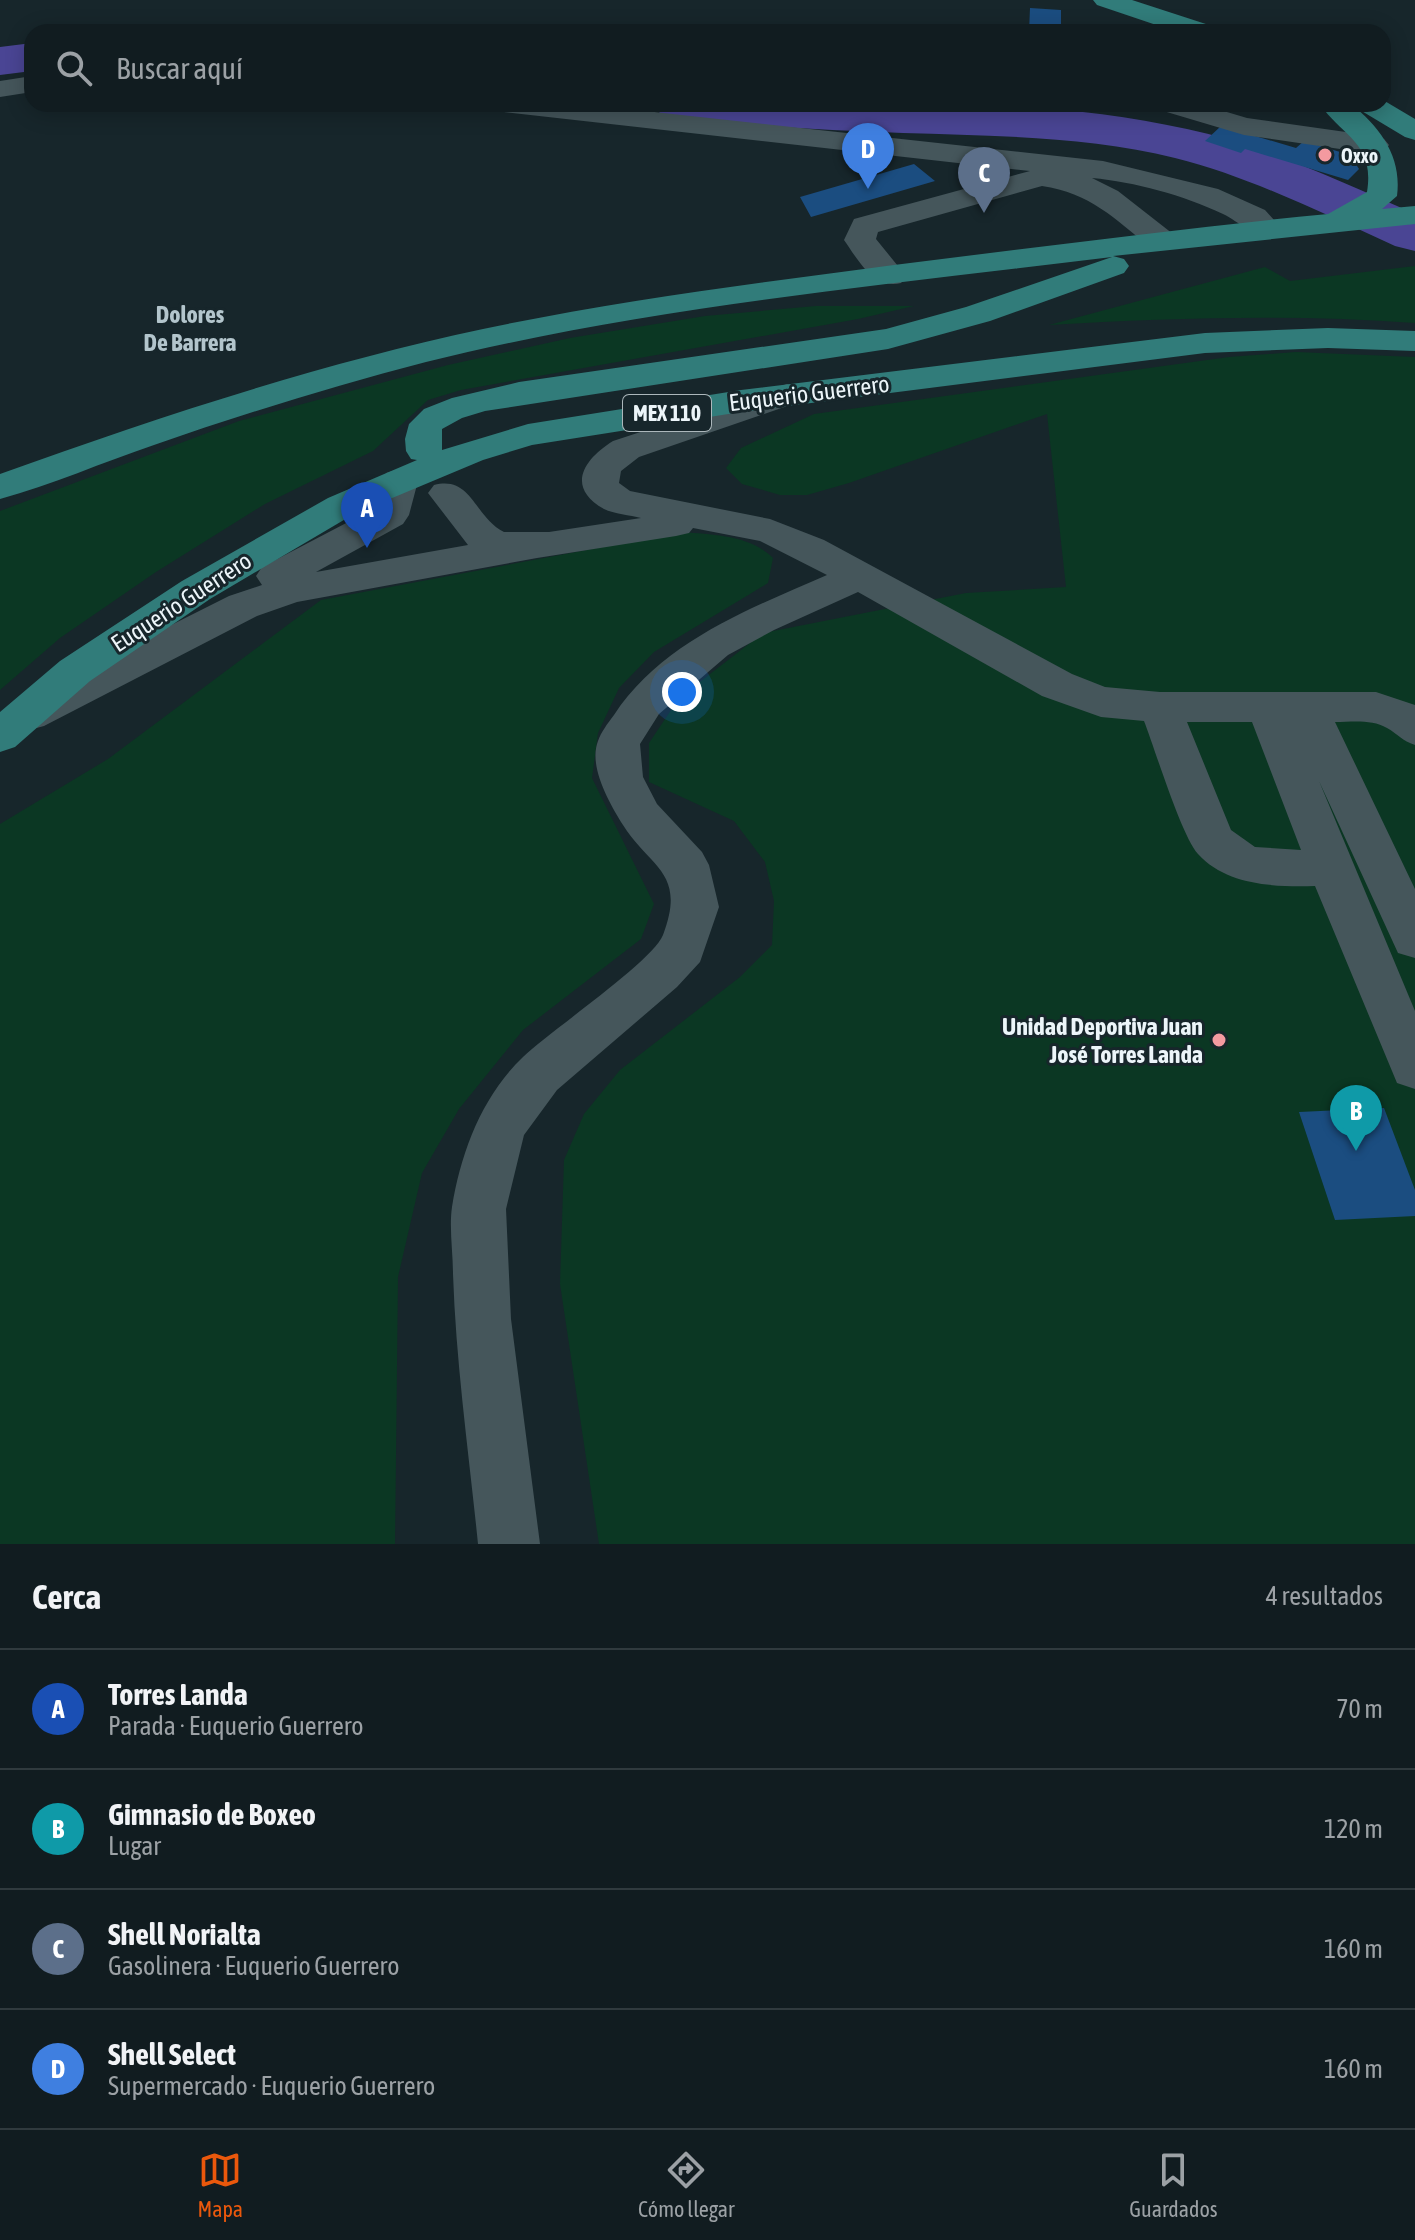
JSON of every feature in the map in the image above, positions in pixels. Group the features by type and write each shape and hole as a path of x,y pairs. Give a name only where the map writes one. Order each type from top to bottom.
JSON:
{"main road":[{"path":"1106,0 1175,24"},
{"path":"1391,94 1415,101"},
{"path":"1327,222 1382,196 1386,180 1383,161 1374,145 1358,122 1345,112"},
{"path":"1383,112 1415,131"},
{"path":"0,487 140,436 267,395 422,353 555,324 685,303 1199,236 1415,215"},
{"path":"424,451 423,432 428,422 441,413 466,405 519,393 888,339 978,314 1199,236"},
{"name":"Euquerio Guerrero","path":"399,481 470,452 528,435 787,395 1205,343 1328,338 1415,341"},
{"name":"Euquerio Guerrero","path":"6,730 75,671 196,590"}],"street":[{"path":"0,89 24,85"},
{"path":"577,112 1103,170 1207,195 1254,217 1266,229"},
{"path":"1203,112 1244,126 1374,145"},
{"path":"890,276 860,240 865,226 1041,177 1077,182 1107,197 1162,241"},
{"path":"787,395 626,449 606,462 599,476 600,487 618,501 770,531 860,576 1057,685 1101,702 1160,707 1376,707 1405,718 1415,729"},
{"path":"196,590 272,578 343,543 390,515 399,481"},
{"path":"447,493 488,540 503,546 533,546"},
{"path":"6,730 243,606 291,590 703,519"},
{"path":"509,1544 483,1319 479,1209 500,1126 539,1074 660,973 683,948 695,907 686,865 641,816 621,777 618,743 644,703 714,645 760,620 860,576"},
{"path":"1160,707 1212,840 1226,855 1252,867 1331,868"},
{"path":"1286,707 1396,858 1415,939"},
{"path":"1286,707 1331,868 1415,1067"}],"green space":[{"path":"1415,266 1415,323 1232,318 1049,325 1265,267 1290,281"},
{"path":"816,306 914,306 858,319 461,390 428,400 373,451 265,504 156,572 60,638 0,690 0,511 239,421 448,365 570,338 705,316"},
{"path":"1296,352 1415,357 1415,1544 599,1544 560,1284 564,1160 584,1114 620,1070 740,977 772,945 774,901 765,862 734,821 649,782 649,743 679,698 763,633 966,593 1066,587 1047,414 807,495 780,495 742,484 726,468 741,448 814,414 1229,357"},
{"path":"683,532 743,540 764,550 773,558 768,583 654,652 619,688 598,733 592,778 654,904 641,939 523,1030 459,1109 422,1173 398,1277 395,1544 0,1544 0,824 108,759 321,600"}],"building":[{"path":"1030,8 1061,10 1061,24 1029,24"},
{"path":"1221,126 1296,148 1304,141 1350,155 1359,169 1348,180 1245,149 1241,153 1205,141"},
{"path":"914,164 935,181 811,217 800,197"},
{"path":"1384,1108 1415,1190 1415,1216 1335,1220 1299,1112"}],"waterway":[{"path":"0,61 24,58"},
{"path":"769,112 979,120 1082,128 1185,144 1293,181 1415,234"}],"place":[{"name":"Oxxo","path":"1325,155"},
{"name":"Shell Select","path":"868,189"},
{"name":"Shell Norialta","path":"984,213"},
{"name":"Torres Landa","path":"367,548"},
{"name":"Unidad Deportiva Juan José Torres Landa","path":"1219,1040"},
{"name":"Gimnasio de Boxeo","path":"1356,1151"}],"district":[{"name":"Dolores De Barrera","path":"190,328"}]}
